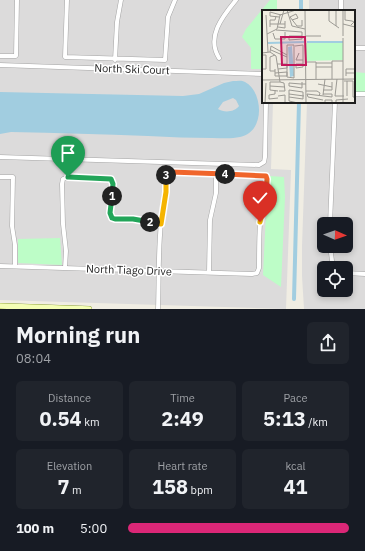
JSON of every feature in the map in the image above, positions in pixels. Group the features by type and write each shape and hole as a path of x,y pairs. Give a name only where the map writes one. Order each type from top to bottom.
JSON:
{"main road":[{"path":"0,306 89,309"}],"street":[{"path":"0,56 16,56 17,0"},
{"path":"67,0 65,57 115,60 165,60 168,17 175,0"},
{"path":"115,60 116,22 121,0"},
{"path":"220,58 215,52 216,30 220,19 236,0"},
{"name":"North Ski Court","path":"0,65 262,74"},
{"path":"0,157 259,165 264,162 265,157 266,103"},
{"path":"330,217 335,103"},
{"path":"158,309 161,224 166,192 166,174 171,172 216,174 216,193 210,220 209,272"},
{"name":"North Tiago Drive","path":"0,266 257,273 259,268 260,222 266,196 266,176 216,174"},
{"path":"0,177 13,177 12,226 15,245 15,266"},
{"path":"65,268 66,251 63,224 62,184 64,179 68,177 111,179 113,184 110,213 112,218 133,219 161,224"},
{"path":"353,273 365,274"}],"shaded area":[{"path":"0,0 277,0 277,10 262,10 262,103 273,103 271,169 291,170 286,309 0,300"},
{"path":"309,0 365,0 365,309 304,309 302,276 307,103 355,103 355,10 309,10"}],"green space":[{"path":"270,0 277,0 277,10 262,10 262,69 251,69 251,48 242,37 246,29"},
{"path":"355,72 365,73 365,94 355,94"},
{"path":"270,176 284,177 285,197 281,287 263,275 266,213"},
{"path":"60,238 62,265 18,263 18,239"}],"water":[{"path":"244,81 256,94 259,112 258,120 254,128 248,134 233,138 188,138 11,132 0,134 0,92 183,96 199,94 224,83","holes":["233,98 239,106 235,110 226,111 218,109 223,102"]}],"waterway":[{"path":"301,0 301,10"},
{"path":"294,299 299,103"}],"route":[{"path":"68,177 111,179 113,184 110,213 112,218 133,219 161,224 166,192 166,174 171,172 262,175 266,176 267,179 266,196 260,222"}]}
